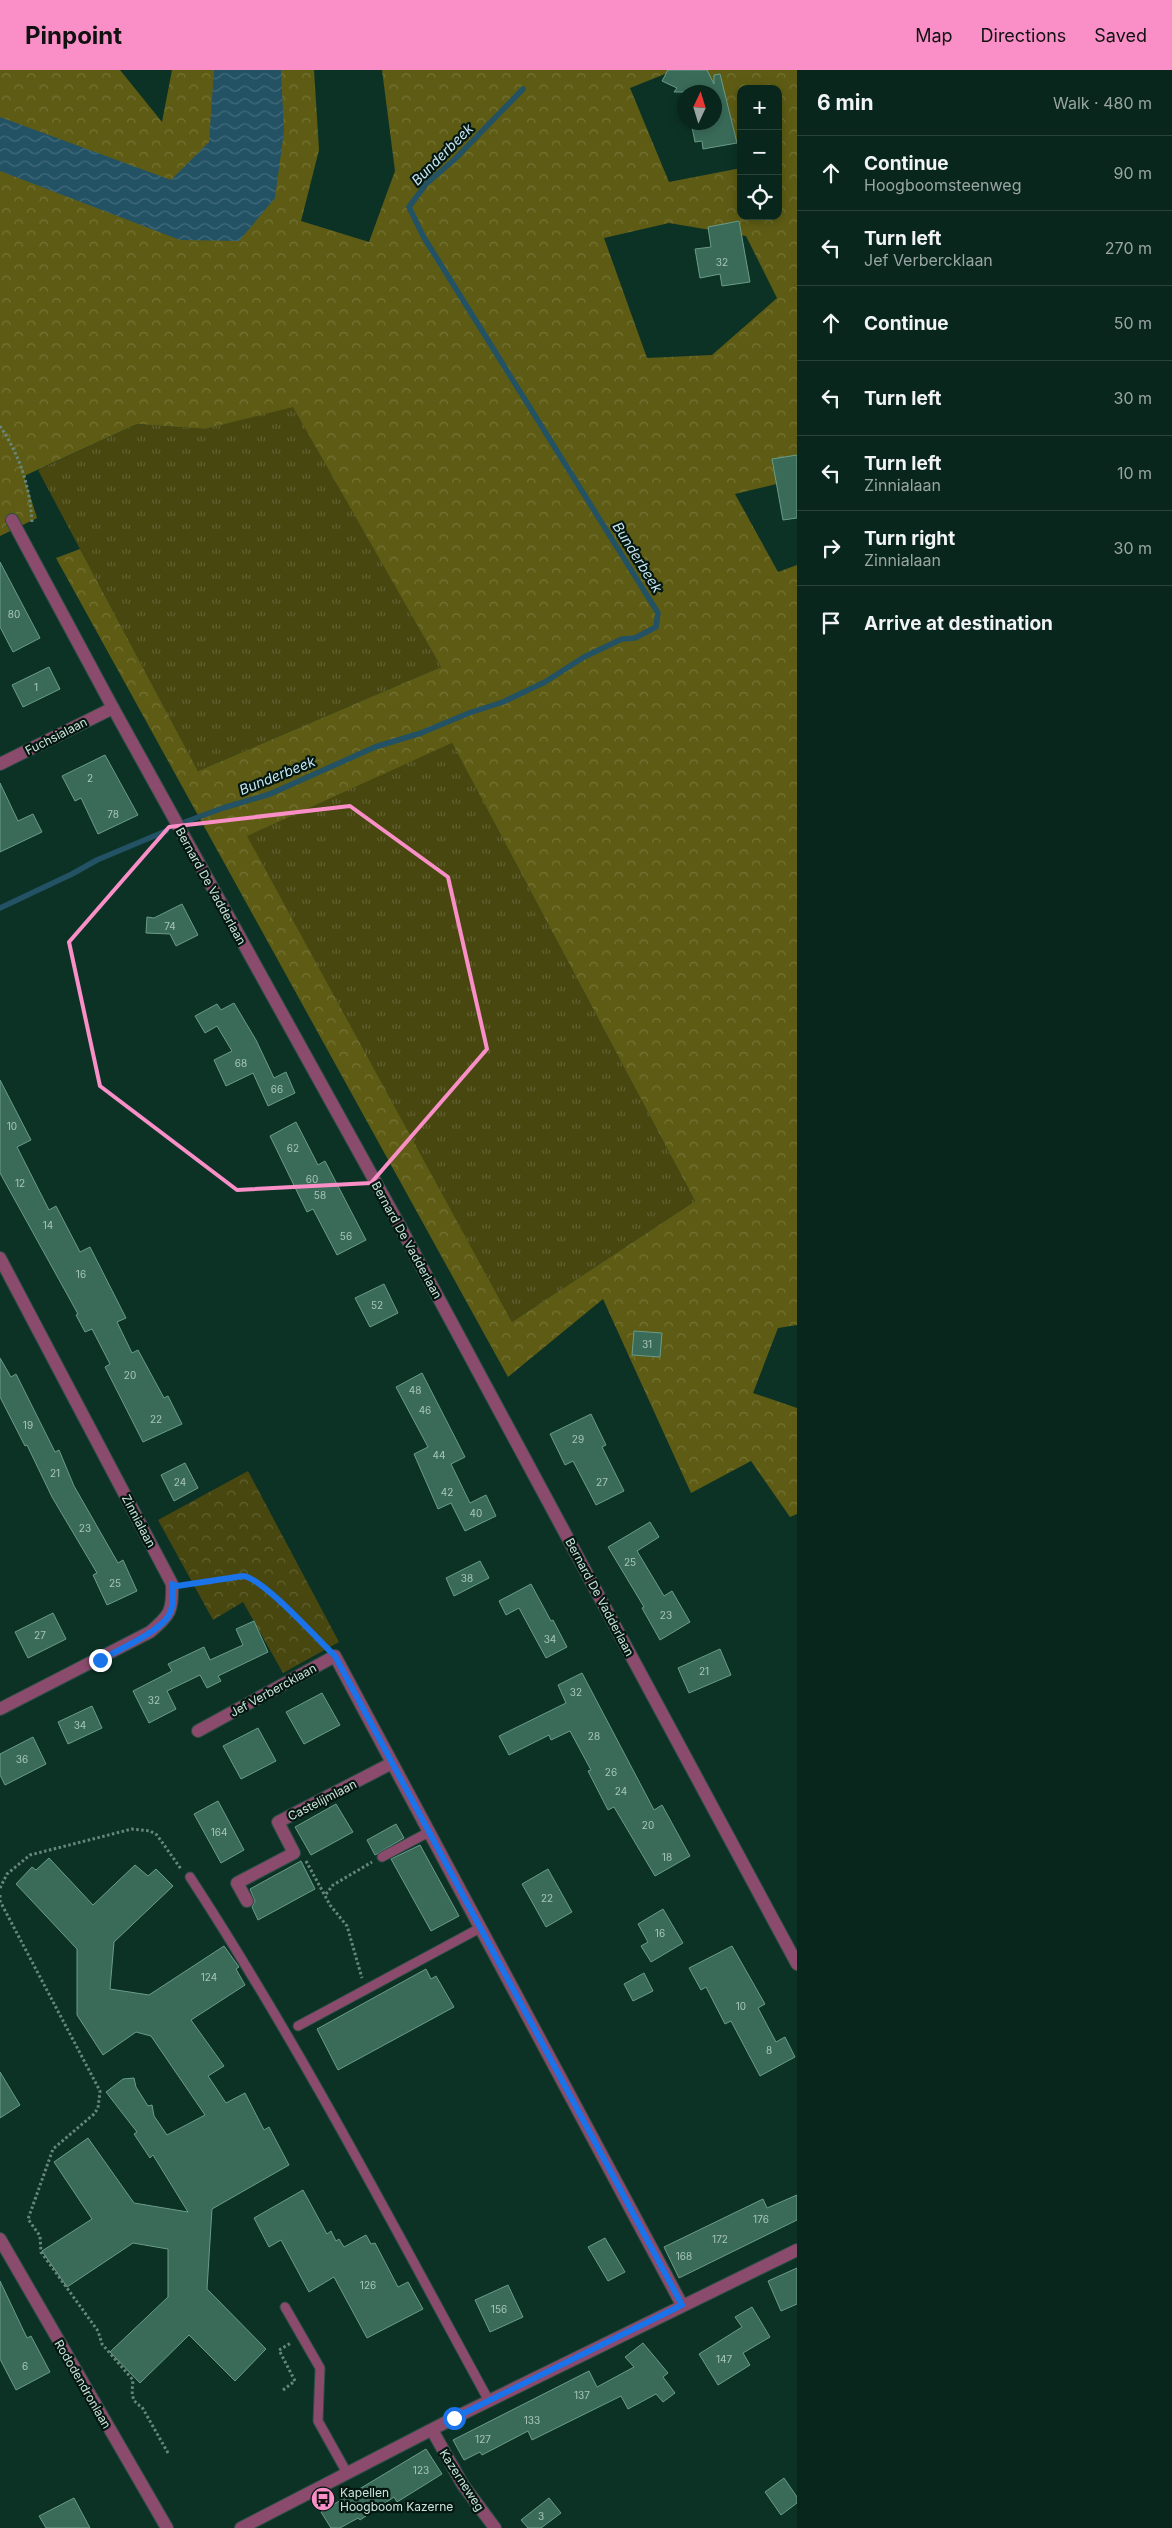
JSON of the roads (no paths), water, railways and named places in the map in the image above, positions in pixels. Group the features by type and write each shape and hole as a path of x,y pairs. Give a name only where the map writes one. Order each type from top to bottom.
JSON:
{"street":[{"name":"Bernard De Vadderlaan","path":"12,520 113,708 396,1219 797,1964"},
{"name":"Fuchsialaan","path":"0,764 113,708"},
{"name":"Zinnialaan","path":"0,1258 172,1584 173,1603 168,1617 150,1632 0,1709"},
{"name":"Jef Verbercklaan","path":"198,1731 335,1656 392,1763"},
{"path":"392,1763 682,2305"},
{"name":"Castelijmlaan","path":"247,1901 237,1883 294,1853 278,1822 392,1763"},
{"name":"Rododendronlaan","path":"0,2239 167,2528"},
{"path":"241,2528 489,2401 797,2250"},
{"name":"Kazerneweg","path":"432,2430 463,2485 495,2528"}],"lane":[{"path":"382,1857 428,1832"},
{"path":"190,1877 242,1956 360,2162 489,2401"},
{"path":"298,2026 480,1928"},
{"path":"285,2307 320,2368 318,2421 347,2473"}],"water":[{"path":"214,70 281,70 284,131 275,198 239,241 180,240 0,171 0,117 171,180 209,142"}],"waterway":[{"name":"Bunderbeek","path":"185,822 270,794 375,747 421,733 469,713 503,702 545,682 584,657 622,639 635,638 656,627 658,613 423,236 409,207 426,184 455,159 523,89"},
{"name":"Bunderbeek","path":"0,908 97,860 166,831"}],"place":[{"name":"Kapellen Hoogboom Kazerne","path":"323,2499"}]}
